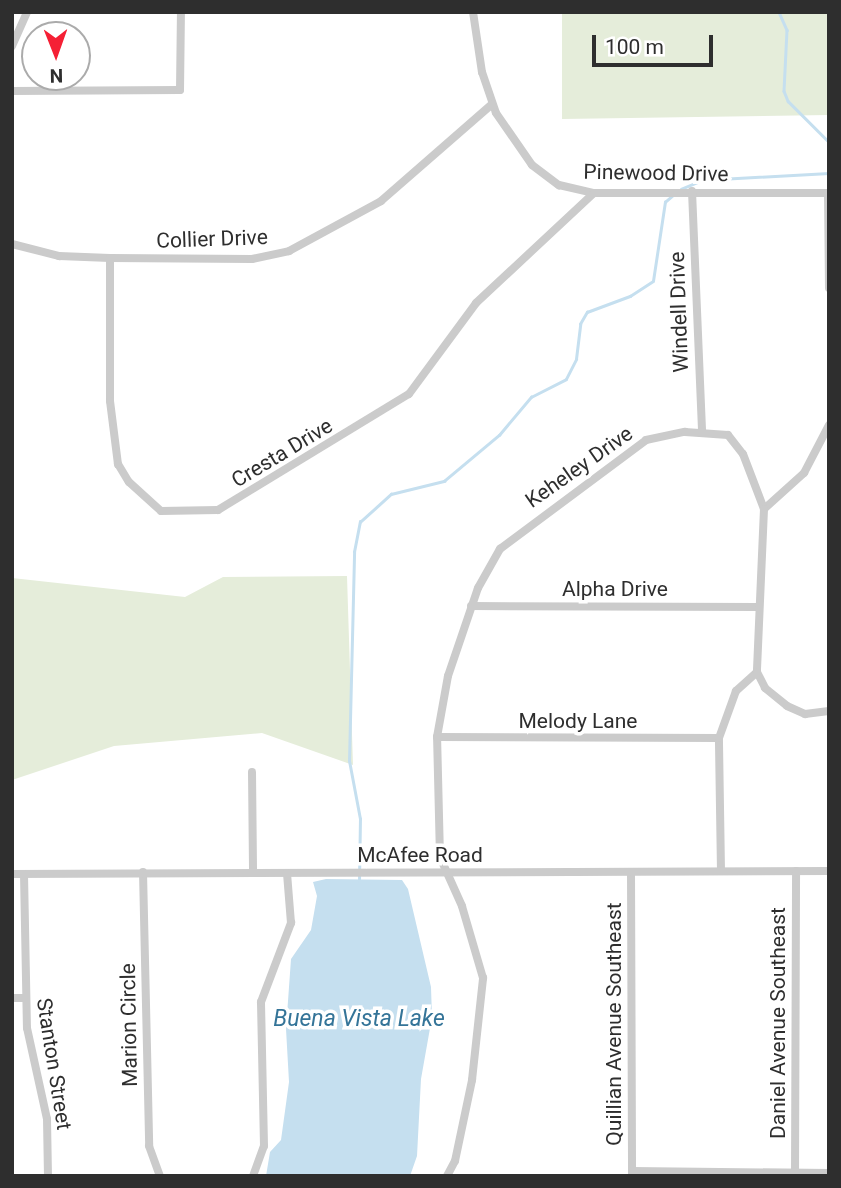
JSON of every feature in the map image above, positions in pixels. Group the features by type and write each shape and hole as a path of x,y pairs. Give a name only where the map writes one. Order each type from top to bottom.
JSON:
{"street":[{"path":"12,46 27,12"},
{"path":"12,91 180,90 181,12"},
{"name":"Pinewood Drive","path":"473,12 492,104 514,142 540,173 559,185 594,193 828,193"},
{"name":"Collier Drive","path":"12,244 59,256 110,258 252,259 289,251 381,201 492,104"},
{"name":"Windell Drive","path":"692,191 702,432"},
{"name":"Cresta Drive","path":"110,258 111,422 118,464 153,507 169,514 208,511 230,506 409,394 476,303 594,193"},
{"path":"828,193 829,288"},
{"path":"764,509 804,473 829,425"},
{"name":"Keheley Drive","path":"447,1176 455,1161 472,1080 483,978 449,871 440,857 437,737 448,676 471,607 499,549 544,512 646,440 702,432 733,439 764,509 757,672"},
{"name":"Alpha Drive","path":"471,607 758,607"},
{"path":"721,870 719,738 736,691 757,672 765,688 787,706 805,714 829,711"},
{"name":"Melody Lane","path":"437,737 719,738"},
{"path":"252,772 253,873"},
{"name":"Daniel Avenue Southeast","path":"795,1174 796,871"},
{"name":"McAfee Road","path":"12,874 829,871"},
{"name":"Marion Circle","path":"143,872 149,1146 160,1176"},
{"name":"Quillian Avenue Southeast","path":"631,872 632,1173"},
{"path":"253,1176 264,1146 261,1002 291,923 287,873"},
{"name":"Stanton Street","path":"24,874 27,1028 47,1119 48,1176"},
{"path":"12,998 25,999"},
{"path":"632,1173 829,1173"}],"green space":[{"path":"562,12 829,12 829,115 562,119"},
{"path":"347,576 353,765 262,733 114,746 12,780 12,578 185,597 223,577"}],"water":[{"name":"Buena Vista Lake","path":"326,879 402,880 408,889 431,987 432,1017 421,1079 417,1156 410,1176 266,1176 270,1152 281,1140 289,1082 286,1029 291,959 311,930 317,896 313,882"}],"waterway":[{"path":"779,12 787,30 784,91 788,101 829,142"},
{"path":"681,189 702,180 829,173"},
{"path":"359,881 360,819 349,761 354,552 360,522 391,494 444,481 499,435 531,397 566,379 576,359 580,324 587,312 630,296 653,281 665,202 673,195"}]}
